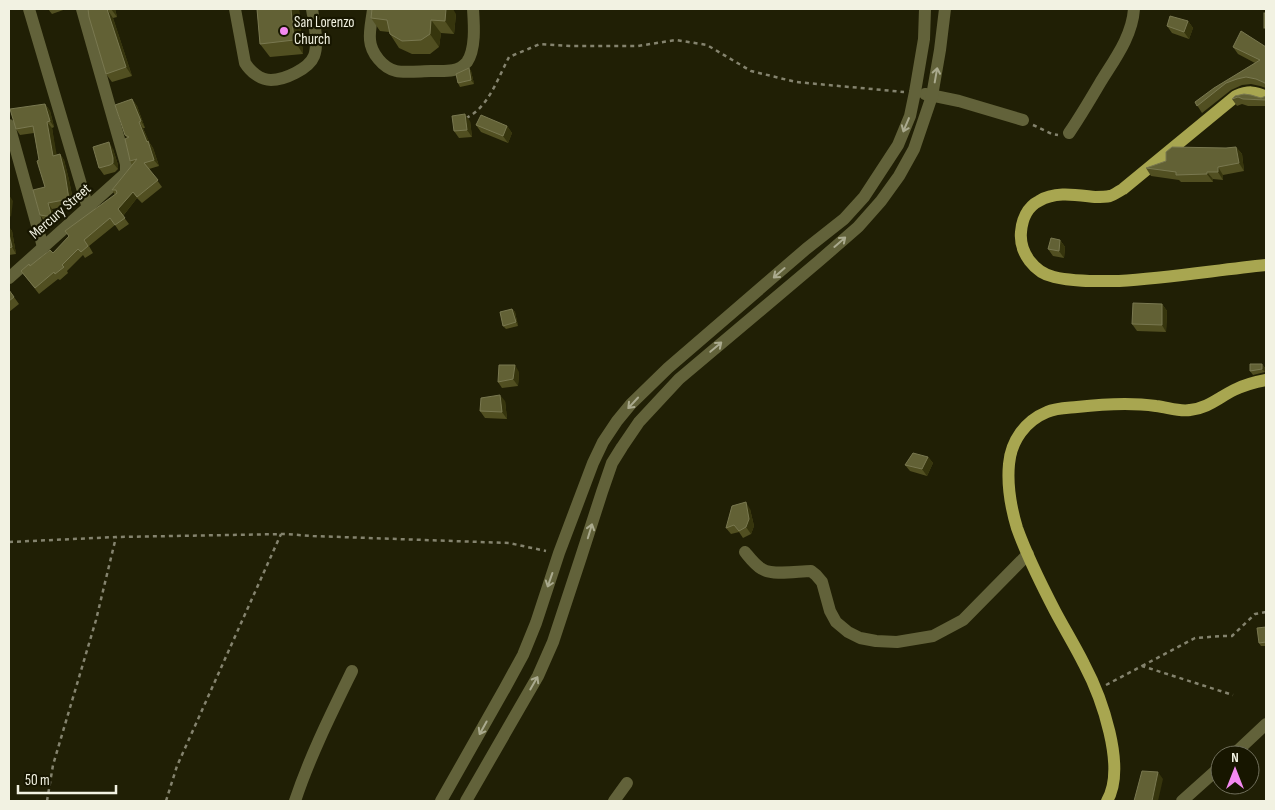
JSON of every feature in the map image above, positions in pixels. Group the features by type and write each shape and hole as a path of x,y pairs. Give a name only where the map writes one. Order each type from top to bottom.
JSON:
{"main road":[{"path":"1266,97 1258,92 1236,96 1123,189 1110,196 1098,197 1063,194 1038,201 1026,213 1021,230 1021,238 1023,248 1039,271 1054,277 1070,280 1099,282 1146,279 1266,265"},
{"path":"1107,801 1114,782 1113,745 1096,690 1028,554 1012,510 1008,475 1014,442 1021,431 1033,419 1049,411 1120,404 1156,406 1187,411 1202,408 1233,391 1266,380"}],"street":[{"path":"29,9 88,208"},
{"name":"Mercury Street","path":"9,278 126,173 126,164 82,9"},
{"path":"235,9 246,63 255,74 270,80 284,78 299,71 312,60 316,47 312,9"},
{"path":"373,9 370,40 375,53 384,64 396,71 452,72 468,60 472,50 473,9"},
{"path":"441,801 523,655 536,623 559,553 593,463 603,442 631,404 668,368 806,249 844,219 864,197 898,144 910,116 924,39 926,9"},
{"path":"466,801 538,676 553,642 612,463 639,422 679,379 819,261 858,226 881,201 899,176 914,149 932,96 945,9"},
{"path":"1069,133 1128,37 1134,9"},
{"path":"915,92 959,101 1023,120"},
{"path":"9,125 43,247"},
{"path":"806,249 819,261"},
{"path":"668,368 679,379"},
{"path":"744,552 764,571 771,573 811,572 816,575 822,582 830,611 836,622 848,632 860,638 876,642 897,642 933,636 963,620 1028,554"},
{"path":"559,553 581,557"},
{"path":"295,801 324,727 352,671"},
{"path":"1244,745 1266,724"},
{"path":"1182,801 1210,776"},
{"path":"614,801 627,782"}],"path":[{"path":"459,121 472,116 485,103 508,57 540,44 638,46 676,40 707,45 750,71 796,82 915,92"},
{"path":"1023,120 1052,134 1062,136 1069,133"},
{"path":"166,801 177,766 282,534"},
{"path":"9,542 116,537 282,534 509,543 559,553"},
{"path":"47,801 53,765 96,620 116,537"},
{"path":"1096,690 1195,638 1232,636 1255,614 1266,612"},
{"path":"1142,666 1233,695"}],"building":[{"path":"88,9 107,9 126,67 106,74"},
{"path":"257,9 291,9 294,40 260,44"},
{"path":"372,9 446,9 445,21 431,20 430,34 421,40 402,41 390,34 387,20 371,18"},
{"path":"1264,13 1266,13 1266,28 1264,28"},
{"path":"1170,16 1188,21 1184,32 1167,26"},
{"path":"1241,31 1266,47 1266,85 1256,79 1246,77 1237,79 1226,83 1197,106 1195,102 1214,88 1260,60 1233,47"},
{"path":"469,68 471,80 458,83 456,74"},
{"path":"1244,94 1261,98 1266,96 1266,100 1238,97 1232,99 1235,96"},
{"path":"132,99 154,160 144,163 158,180 137,197 133,192 118,209 125,218 115,225 110,218 84,240 88,246 81,252 78,249 62,265 64,267 55,274 54,272 35,288 21,271 50,250 53,253 69,236 65,231 117,193 116,190 112,190 137,159 130,161 125,139 129,137 125,135 115,105"},
{"path":"45,104 50,121 47,122 53,156 60,154 69,199 48,203 52,217 40,215 33,190 45,187 37,161 39,160 33,126 16,129 10,109"},
{"path":"465,114 467,130 454,131 452,116"},
{"path":"481,115 507,126 503,136 476,125"},
{"path":"109,142 113,163 99,168 93,147"},
{"path":"1172,147 1236,147 1239,163 1218,167 1218,172 1207,172 1207,174 1176,175 1176,172 1146,168 1166,161 1166,152"},
{"path":"9,234 12,247 9,248"},
{"path":"1051,238 1060,240 1059,251 1048,249"},
{"path":"9,290 14,297 9,301"},
{"path":"1133,303 1162,304 1162,325 1132,324"},
{"path":"512,309 516,322 503,326 500,312"},
{"path":"1250,364 1262,364 1262,369 1250,371"},
{"path":"499,365 515,365 513,379 498,382"},
{"path":"500,395 502,412 480,411 481,398"},
{"path":"913,453 928,457 922,469 905,465"},
{"path":"746,502 749,519 746,527 739,531 734,525 726,528 732,506"},
{"path":"1266,627 1266,642 1259,643 1257,628"},
{"path":"1142,771 1158,772 1152,801 1134,801"}],"place":[{"name":"San Lorenzo Church","path":"284,31"}]}
